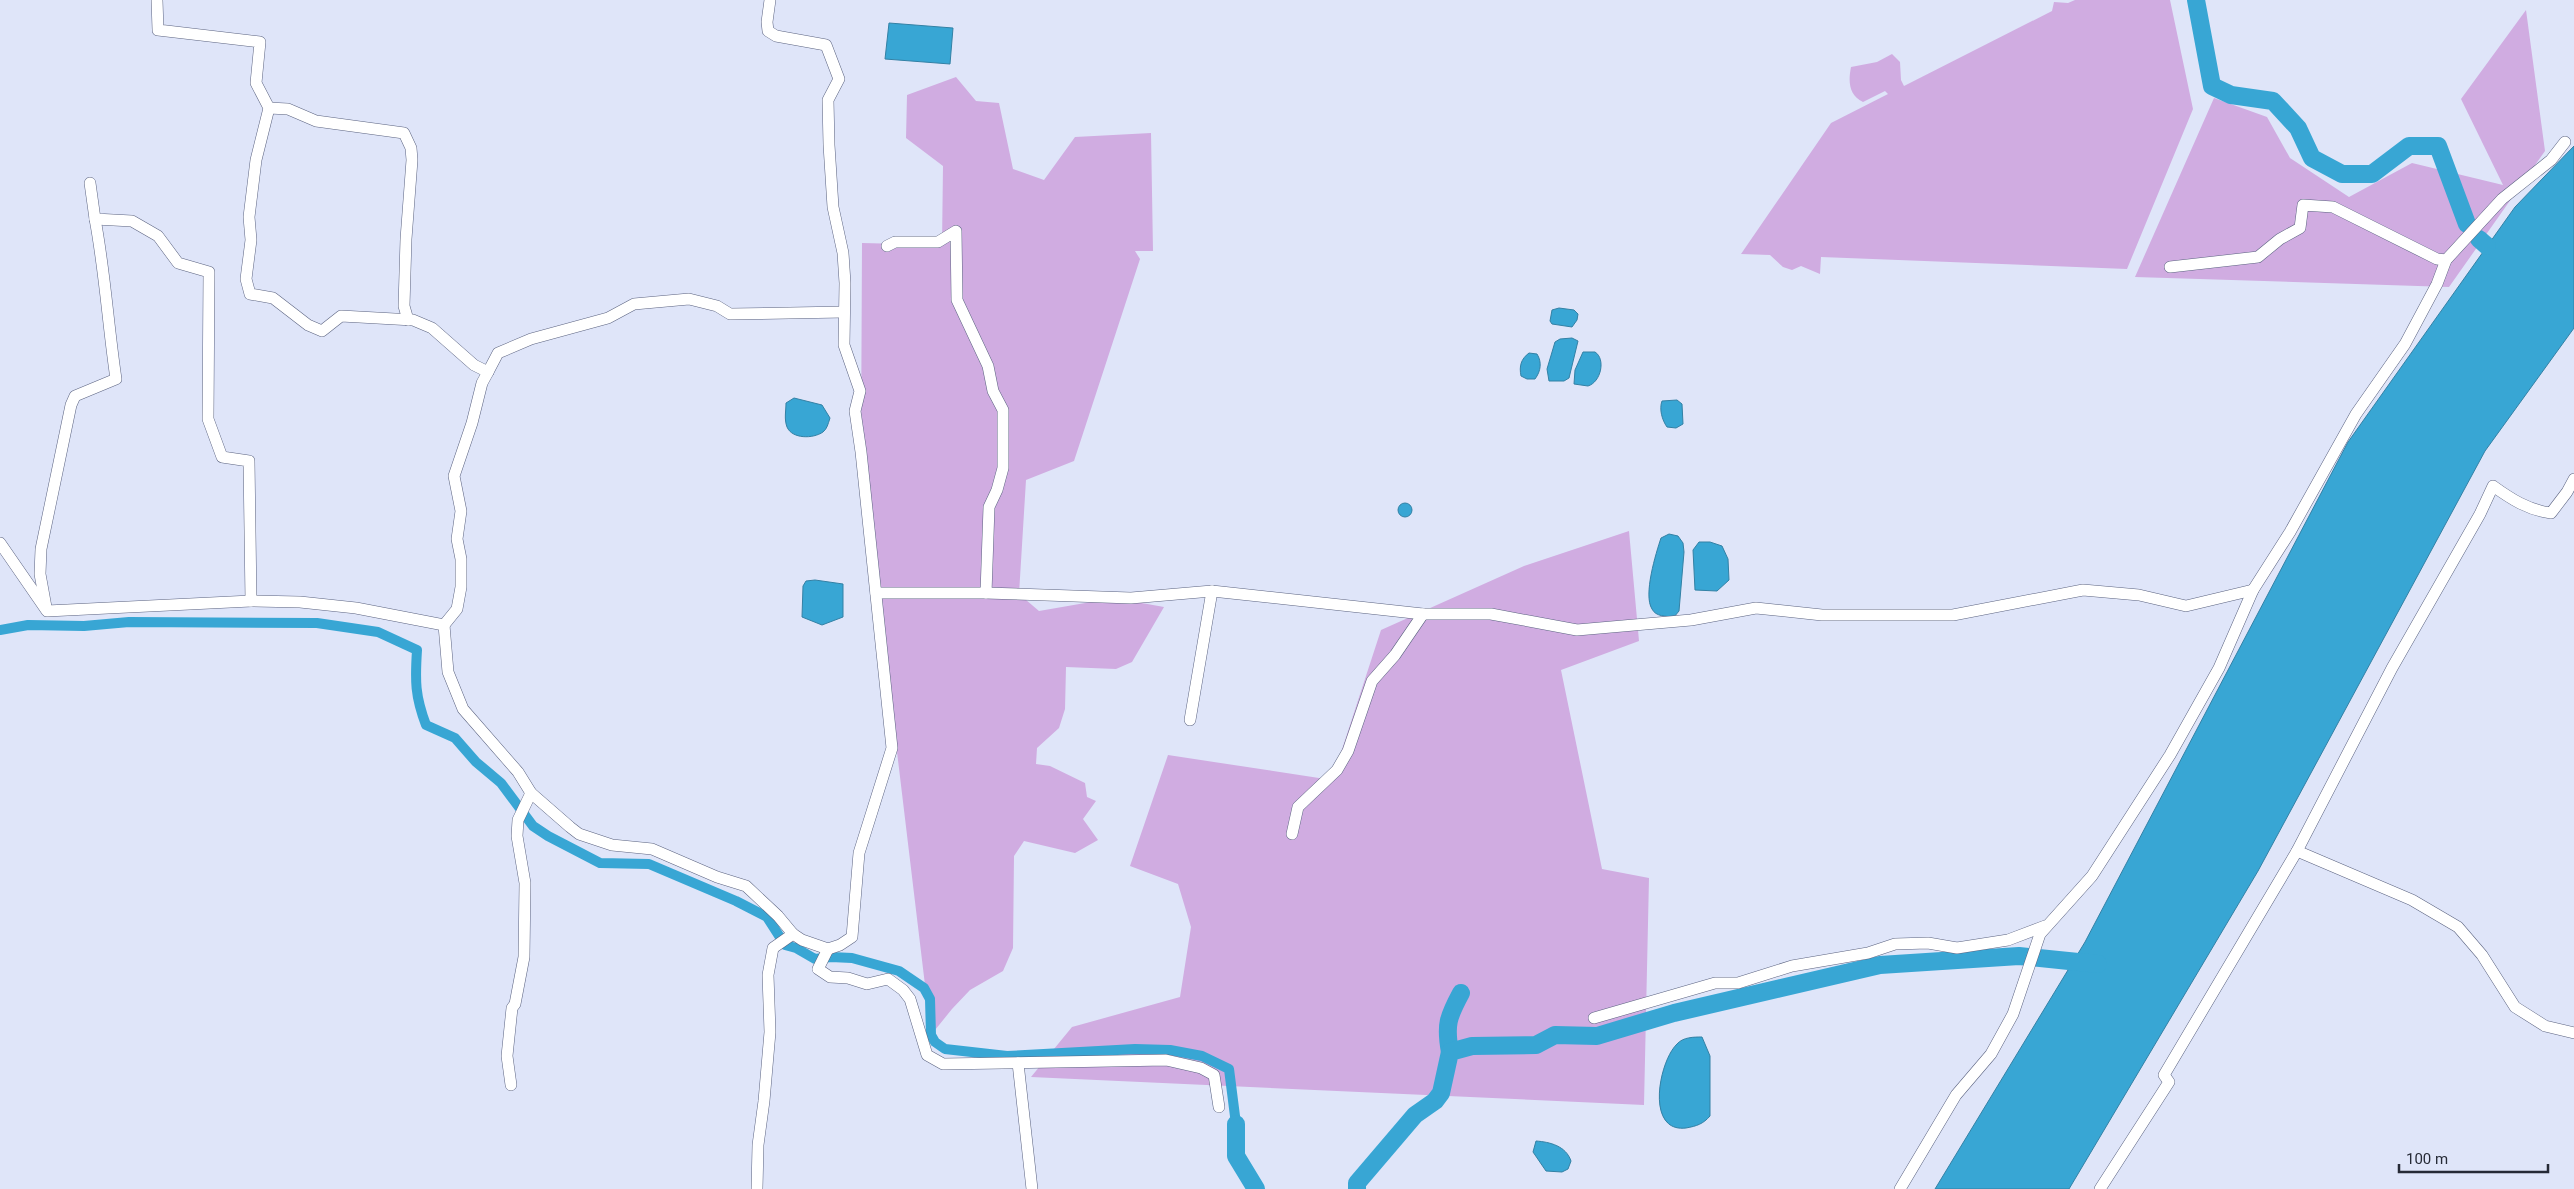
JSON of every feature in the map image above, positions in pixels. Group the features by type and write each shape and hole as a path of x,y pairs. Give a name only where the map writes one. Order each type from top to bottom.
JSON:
{"street":[{"path":"158,0 158,30 260,42 256,83 269,108 256,160 249,217 251,240 246,279 250,294 273,298 308,325 322,332 341,316 408,320 432,328 474,365 488,372"},
{"path":"770,0 767,22 768,31 776,36 826,45 839,79 828,100 833,207 843,253 845,283 844,345 860,391 855,411 892,748 859,853 852,937 840,945 828,949 793,934 778,916 746,886 717,877 652,849 612,845 579,834 529,795 518,772 457,699 448,672 444,625 457,610 461,587 461,559 457,539 461,511 454,476 472,423 482,383 498,353 531,339 608,318 634,304 689,299 717,306 730,314 844,312"},
{"path":"269,108 288,109 316,120 404,133 411,148 412,160 406,239 404,306 408,320"},
{"path":"1900,1189 1956,1095 1991,1054 2013,1014 2043,930 2092,876 2170,755 2219,668 2253,590 2290,532 2356,414 2405,344 2437,284 2446,260 2502,198 2551,160 2565,142"},
{"path":"47,611 40,574 41,549 71,405 74,396 116,379 109,327 106,274 90,183"},
{"path":"2170,267 2258,257 2300,228 2303,206 2333,208 2437,259 2446,260"},
{"path":"95,218 132,221 158,236 178,263 209,272 208,419 222,457 249,461 251,601"},
{"path":"886,246 895,242 938,242 956,232 957,300 988,366 993,391 1003,410 1003,468 997,490 989,507 986,593"},
{"path":"2100,1189 2169,1082 2164,1075 2298,851 2392,668 2480,514 2493,486 2528,507 2551,513 2574,479"},
{"path":"0,543 47,611"},
{"path":"876,593 986,593 1131,598 1212,591 1423,614 1491,614 1577,630 1691,620 1756,608 1822,614 1953,615 2083,590 2139,595 2186,606 2253,590"},
{"path":"1190,720 1212,591"},
{"path":"47,611 251,601 300,602 356,608 444,625"},
{"path":"1292,834 1298,807 1337,770 1348,751 1372,681 1395,655 1423,614"},
{"path":"511,1085 507,1056 512,1008 515,1004 524,957 525,883 517,836 518,820 529,795"},
{"path":"2298,851 2412,900 2458,927 2482,955 2515,1007 2545,1026 2574,1033"},
{"path":"1594,1018 1715,983 1738,982 1792,966 1868,953 1895,944 1928,943 1957,948 2008,940 2043,930"},
{"path":"757,1189 758,1145 770,1032 768,975 773,948 793,934"},
{"path":"828,949 818,969 830,977 848,978 867,984 888,979 903,990 910,999 927,1055 943,1064 1166,1060 1201,1068 1214,1075 1219,1107"},
{"path":"1018,1063 1032,1189"}],"shaded area":[{"path":"2075,0 2170,0 2193,109 2127,269 1821,257 1820,274 1801,266 1792,270 1783,267 1770,255 1741,254 1831,123 1888,94 1885,91 1863,102 1858,99 1851,88 1851,67 1877,62 1892,54 1900,62 1901,80 1904,86 2052,11 2054,2 2068,3"},
{"path":"2526,10 2545,151 2449,287 2135,277 2214,98 2267,117 2290,158 2349,197 2412,163 2503,185 2461,99"},
{"path":"956,77 976,101 999,103 1013,169 1044,180 1075,137 1151,133 1153,251 1135,251 1140,259 1074,461 1026,480 1019,594 1039,611 1114,598 1164,607 1132,662 1116,669 1066,667 1065,709 1059,728 1037,748 1036,764 1050,766 1085,783 1087,797 1096,801 1083,819 1098,840 1075,853 1024,841 1014,856 1013,948 1003,971 970,990 931,1035 861,452 862,243 942,245 943,166 906,138 907,95"},
{"path":"1629,531 1639,641 1561,670 1602,869 1649,878 1644,1105 1031,1077 1072,1027 1180,997 1191,927 1178,884 1130,866 1168,755 1332,780 1381,630 1524,566"}],"water":[{"path":"889,23 953,28 950,64 885,59"},
{"path":"2574,146 2574,328 2485,451 2258,871 2069,1189 1935,1189 2085,942 2348,442 2515,207"},
{"path":"1559,308 1574,310 1578,314 1577,320 1572,327 1552,324 1550,321 1552,310"},
{"path":"1572,338 1578,341 1569,378 1564,381 1549,381 1547,369 1555,342 1560,339"},
{"path":"1583,352 1595,352 1601,365 1596,380 1588,386 1574,384 1575,370"},
{"path":"1529,353 1537,354 1540,360 1540,370 1535,379 1527,379 1521,376 1521,363"},
{"path":"794,398 822,405 830,418 823,432 814,436 803,437 790,431 786,421 786,403"},
{"path":"1677,400 1682,404 1683,424 1676,428 1667,427 1662,414 1662,401"},
{"path":"1405,503 1410,505 1412,510 1410,515 1405,517 1400,515 1398,510 1400,505"},
{"path":"1669,534 1678,536 1683,543 1684,552 1679,611 1674,617 1662,616 1654,612 1649,594 1651,574 1661,538"},
{"path":"1699,542 1710,542 1722,546 1728,559 1729,580 1717,591 1695,590 1693,550"},
{"path":"815,580 843,584 843,617 822,625 802,617 803,586 806,581"},
{"path":"1702,1037 1710,1056 1710,1116 1702,1123 1693,1126 1686,1128 1673,1127 1665,1119 1660,1108 1659,1094 1665,1065 1679,1042 1689,1038"},
{"path":"1536,1141 1547,1142 1561,1148 1571,1161 1568,1169 1562,1172 1546,1171 1533,1152"}],"waterway":[{"path":"2196,0 2212,86 2231,95 2273,101 2298,128 2312,158 2342,174 2372,174 2409,146 2438,146 2467,224"},
{"path":"2479,239 2487,246"},
{"path":"0,630 28,625 84,626 129,622 317,623 378,632 417,650 417,688 426,725 455,738 476,762 501,783 533,826 548,836 600,863 649,864 736,901 767,917 785,945 796,948 815,959 831,957 852,958 899,971 924,988 930,999 931,1035 935,1042 945,1049 1007,1056 1135,1049 1170,1050 1202,1056 1229,1069 1236,1124"},
{"path":"1357,1189 1357,1183 1415,1115 1435,1101 1441,1093 1450,1052 1472,1046 1536,1045 1555,1035 1597,1036 1674,1013 1880,965 2019,956 2098,964"},
{"path":"1450,1052 1449,1021 1461,993"},
{"path":"1236,1124 1236,1156 1256,1189"}]}
